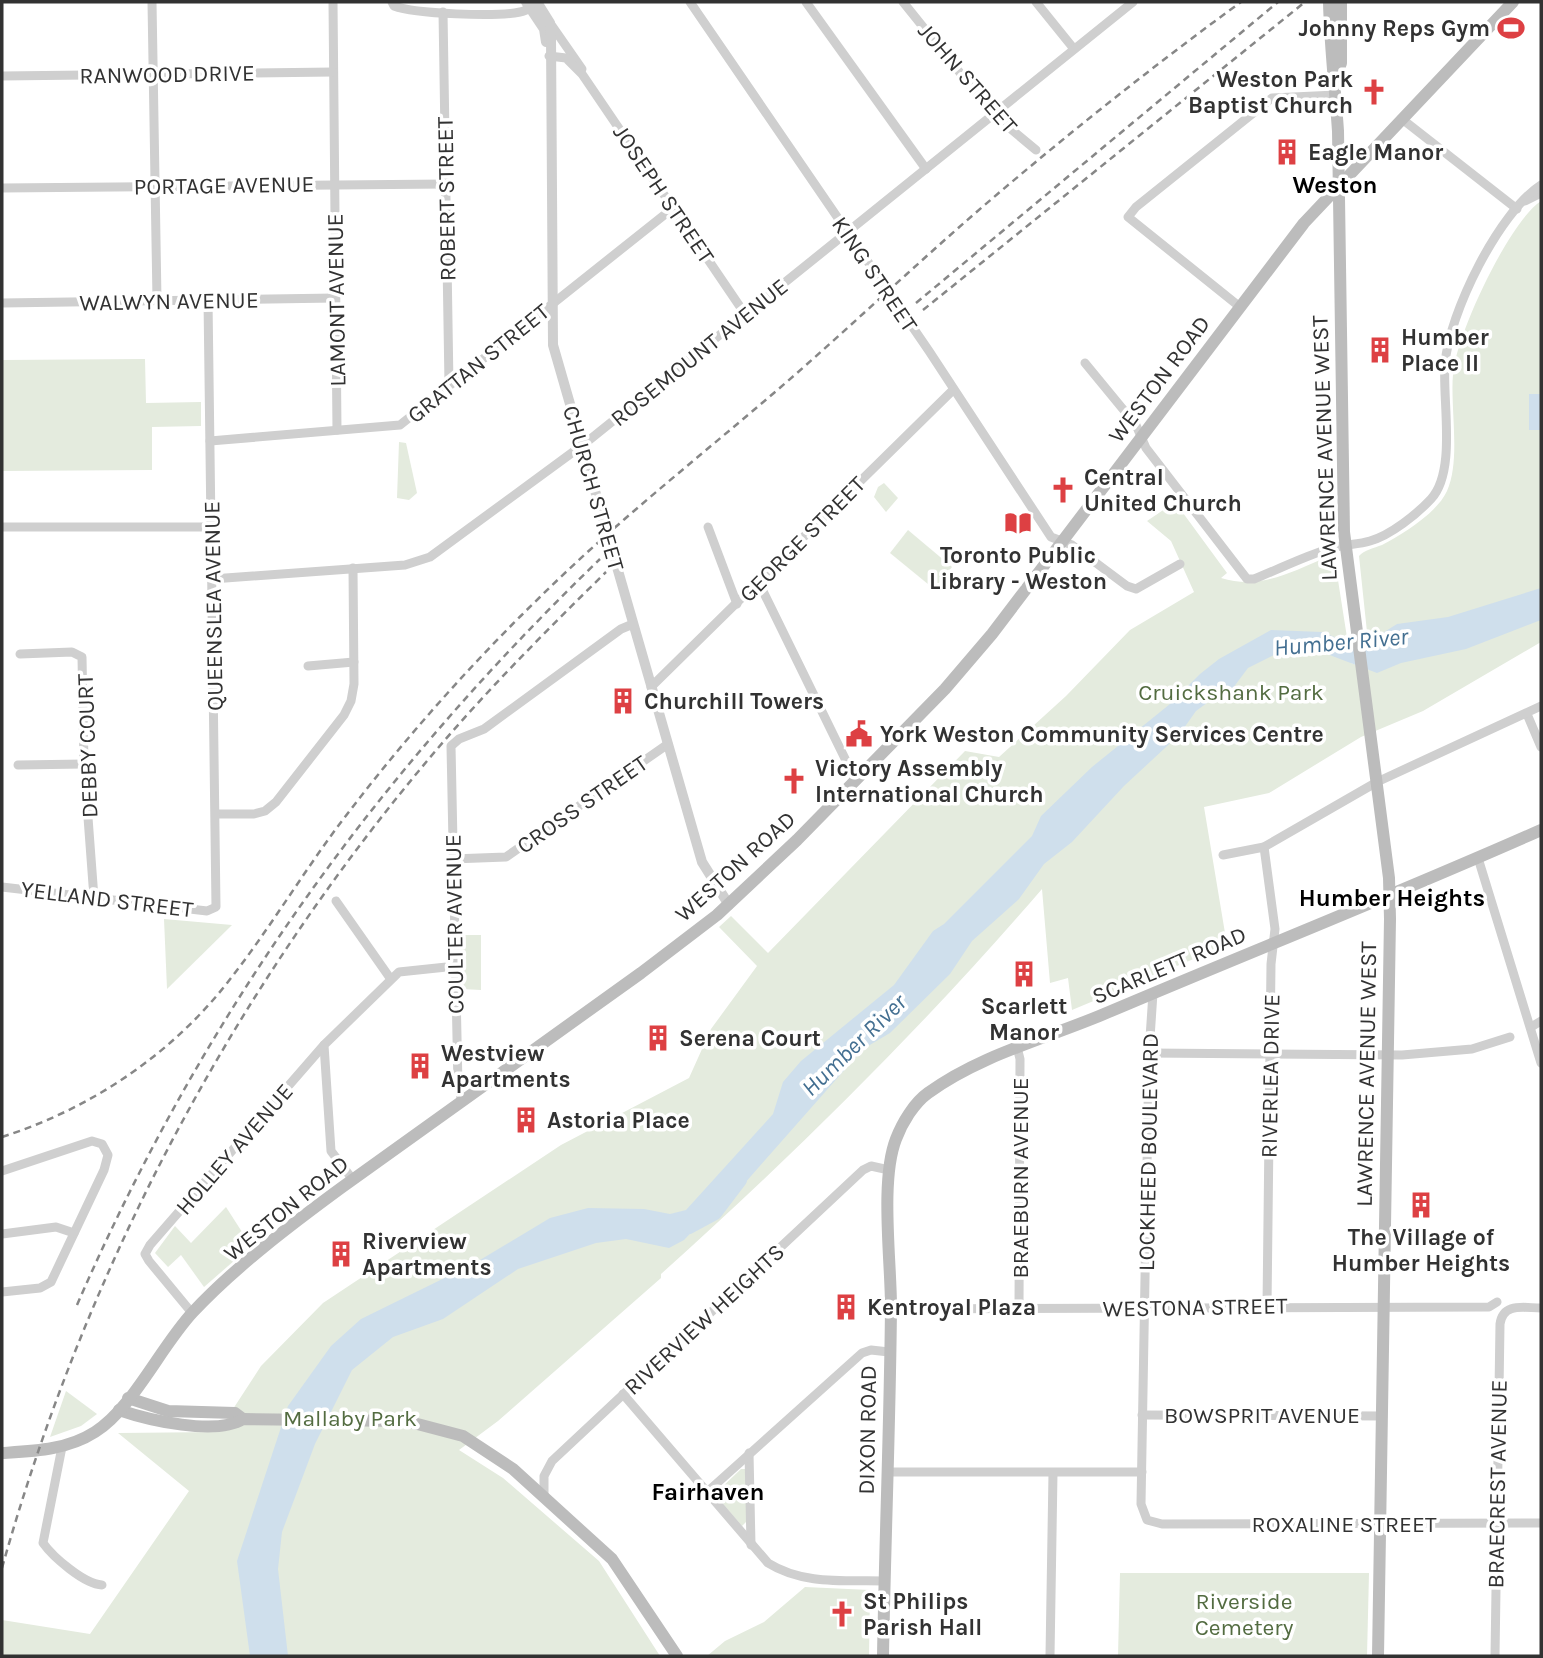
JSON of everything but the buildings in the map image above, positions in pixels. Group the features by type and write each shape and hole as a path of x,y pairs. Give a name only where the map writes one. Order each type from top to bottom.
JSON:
{"main road":[{"name":"LAWRENCE AVENUE WEST","path":"1329,2 1331,63 1336,76"},
{"name":"LAWRENCE AVENUE WEST","path":"1341,2 1341,63 1336,76 1336,95 1346,546 1389,896 1378,1656"},
{"name":"WESTON ROAD","path":"2,1453 62,1447 96,1431 120,1410 192,1313 295,1224 641,973 729,905 971,660 1297,232 1338,185 1513,2"},
{"name":"SCARLETT ROAD","path":"890,1205 889,1170 894,1142 904,1122 925,1095 970,1068 1389,896 1541,830"},
{"name":"DIXON ROAD","path":"883,1656 891,1309 890,1205"},
{"path":"128,1398 168,1411 235,1413 248,1419"},
{"path":"120,1410 178,1424 234,1424 248,1419 406,1421 463,1436 496,1456 612,1559 677,1656"}],"street":[{"path":"152,2 158,185 157,300"},
{"name":"LAMONT AVENUE","path":"333,2 337,430"},
{"name":"KING STREET","path":"690,2 1051,537 1127,586 1136,589 1180,564"},
{"path":"806,2 926,169"},
{"name":"JOHN STREET","path":"902,2 994,115 1036,150"},
{"path":"1036,2 1074,49"},
{"name":"ROSEMOUNT AVENUE","path":"212,579 405,565 430,557 581,446 1133,2"},
{"path":"393,4 443,12 517,13 532,4 550,23"},
{"name":"CHURCH STREET","path":"532,4 544,29 549,56"},
{"name":"ROBERT STREET","path":"443,12 449,385"},
{"name":"CHURCH STREET","path":"550,23 553,345 702,862 729,905"},
{"name":"JOSEPH STREET","path":"550,23 582,68 582,74"},
{"name":"JOSEPH STREET","path":"549,56 566,58 582,74 745,314"},
{"name":"RANWOOD DRIVE","path":"2,76 333,72"},
{"path":"1240,307 1128,217 1136,207 1272,98 1336,95"},
{"path":"1402,119 1517,209"},
{"name":"PORTAGE AVENUE","path":"2,188 446,184"},
{"path":"1525,201 1529,192 1541,185"},
{"path":"1085,363 1136,425 1141,439 1247,579 1254,579 1327,549 1376,539 1424,506 1438,489 1445,465 1444,377 1449,342 1487,249 1517,209 1541,192"},
{"name":"GRATTAN STREET","path":"210,441 400,425 673,208"},
{"name":"WALWYN AVENUE","path":"2,303 335,298"},
{"name":"QUEENSLEA AVENUE","path":"208,300 217,904 213,910"},
{"name":"GEORGE STREET","path":"651,687 760,583 953,390"},
{"path":"2,527 212,527"},
{"path":"708,527 737,604"},
{"path":"216,814 254,814 265,811 276,802 344,715 354,684 353,568"},
{"path":"760,583 855,779"},
{"name":"COULTER AVENUE","path":"462,1102 458,1086 451,746 459,739 484,729 621,629 633,624"},
{"name":"DEBBY COURT","path":"20,654 72,652 82,657 84,764 94,898"},
{"path":"308,666 354,662"},
{"path":"1223,855 1265,847 1377,782 1541,706"},
{"path":"1527,714 1541,747"},
{"name":"CROSS STREET","path":"452,859 506,857 668,744"},
{"path":"18,765 84,764"},
{"name":"RIVERLEA DRIVE","path":"1265,847 1275,929 1267,1306"},
{"path":"1478,858 1541,1063"},
{"name":"YELLAND STREET","path":"2,887 213,910"},
{"path":"336,901 390,978 411,969 456,966"},
{"name":"HOLLEY AVENUE","path":"192,1313 145,1254 157,1236 324,1045 390,978"},
{"name":"LOCKHEED BOULEVARD","path":"1147,1520 1141,1504 1142,1415 1149,1053 1153,993"},
{"path":"1531,1027 1541,1021"},
{"path":"1149,1053 1388,1055 1472,1049 1510,1037"},
{"path":"324,1045 331,1151 353,1180"},
{"name":"BRAEBURN AVENUE","path":"1017,1047 1020,1059 1019,1309"},
{"path":"2,1171 92,1141 102,1144 108,1155 107,1163 51,1282 40,1288 2,1292"},
{"name":"RIVERVIEW HEIGHTS","path":"544,1496 544,1475 552,1461 863,1170 871,1166 889,1170"},
{"path":"2,1234 56,1227 74,1233"},
{"name":"WESTONA STREET","path":"891,1309 1489,1307 1497,1303"},
{"name":"BRAECREST AVENUE","path":"1495,1656 1500,1324 1503,1312 1513,1308 1541,1308"},
{"path":"706,1493 862,1353 871,1350 889,1352"},
{"path":"623,1394 768,1563 787,1575 884,1581"},
{"name":"BOWSPRIT AVENUE","path":"1142,1415 1382,1416"},
{"path":"62,1447 43,1543 49,1551 88,1580 102,1585"},
{"path":"749,1453 751,1545"},
{"path":"888,1472 1142,1472"},
{"path":"1049,1656 1053,1473"},
{"name":"ROXALINE STREET","path":"1147,1520 1162,1524 1541,1523"}],"green space":[{"path":"1541,201 1541,642 1423,711 1361,737 1269,793 1204,807 1227,945 1072,1010 1068,978 1050,983 1042,889 952,990 810,1135 661,1274 661,1278 498,1421 459,1450 503,1478 599,1561 660,1656 2,1656 2,1620 90,1634 189,1491 118,1433 218,1432 261,1366 323,1303 561,1145 689,1078 711,1029 757,966 719,927 731,916 768,953 965,751 999,757 1066,696 1130,630 1194,592 1171,541 1147,521 1175,502 1227,573 1221,578 1235,581 1261,581 1325,558 1335,561 1351,663 1371,670 1359,556 1419,522 1436,507 1447,491 1454,449 1452,388 1456,356 1474,308 1500,255 1514,231"},
{"path":"145,359 146,403 201,402 201,426 152,427 152,470 2,471 2,360"},
{"path":"399,442 406,443 417,493 409,500 397,498"},
{"path":"884,483 898,498 886,512 874,497 878,487"},
{"path":"908,530 952,567 934,589 890,553"},
{"path":"164,919 232,925 167,989"},
{"path":"460,935 481,935 481,990 462,989"},
{"path":"226,1207 251,1246 204,1287 181,1255 168,1267 155,1253 175,1226 191,1243"},
{"path":"66,1391 97,1414 81,1426 50,1437"},
{"path":"741,1469 745,1469 747,1474 746,1522 742,1526 717,1497 718,1491"},
{"name":"Riverside Cemetery","path":"1120,1573 1369,1573 1367,1656 1118,1656"},
{"path":"805,1587 870,1590 869,1656 707,1656 725,1641 764,1622"}],"water":[{"path":"1529,394 1541,394 1541,430 1529,430"},
{"path":"1541,588 1541,620 1466,649 1401,663 1377,673 1298,643 1248,668 1230,692 1215,697 1196,711 1179,735 1124,786 1072,842 1044,864 1019,899 972,941 950,974 890,1033 863,1049 744,1184 725,1198 684,1240 669,1248 626,1239 596,1243 518,1269 443,1319 393,1337 352,1370 315,1444 282,1532 278,1569 288,1656 250,1656 237,1561 288,1406 331,1346 361,1319 475,1263 550,1218 588,1208 644,1209 670,1214 686,1210 773,1114 783,1082 801,1061 894,985 933,931 944,924 1032,836 1041,816 1092,767 1170,704 1219,659 1271,630 1322,632 1342,640 1360,640 1381,634 1397,624 1448,617"}],"waterway":[{"name":"Humber River","path":"1273,646 1320,644"},
{"name":"Humber River","path":"689,1227 715,1213 740,1180"}],"railway":[{"path":"2,1137 33,1126 93,1098 173,1040 219,993 331,835 416,728 464,674 540,597 602,539 797,373 994,197 1116,97 1241,2"},
{"path":"916,303 1278,2"},
{"path":"923,310 1305,2"},
{"path":"77,1305 126,1199 180,1097 238,999 301,905 368,814 441,727 518,642 600,559"},
{"path":"2,1568 36,1458 76,1350 121,1245 171,1142 227,1042 289,945 355,851 427,761 492,688 606,572"}],"place":[{"name":"Johnny Reps Gym","path":"1511,28"},
{"name":"Weston Park Baptist Church","path":"1374,92"},
{"name":"Eagle Manor","path":"1287,152"},
{"name":"Humber Place II","path":"1380,350"},
{"name":"Central United Church","path":"1063,490"},
{"name":"Toronto Public Library - Weston","path":"1018,523"},
{"name":"Churchill Towers","path":"623,701"},
{"name":"York Weston Community Services Centre","path":"859,734"},
{"name":"Victory Assembly International Church","path":"794,781"},
{"name":"Scarlett Manor","path":"1024,974"},
{"name":"Serena Court","path":"658,1038"},
{"name":"Westview Apartments","path":"420,1066"},
{"name":"Astoria Place","path":"526,1120"},
{"name":"The Village of Humber Heights","path":"1421,1205"},
{"name":"Riverview Apartments","path":"341,1254"},
{"name":"Kentroyal Plaza","path":"846,1307"},
{"name":"St Philips Parish Hall","path":"842,1614"}],"district":[{"name":"Weston","path":"1335,185"},
{"name":"Humber Heights","path":"1392,898"},
{"name":"Fairhaven","path":"708,1492"}],"park label":[{"name":"Cruickshank Park","path":"1231,692"},
{"name":"Mallaby Park","path":"350,1418"}]}
